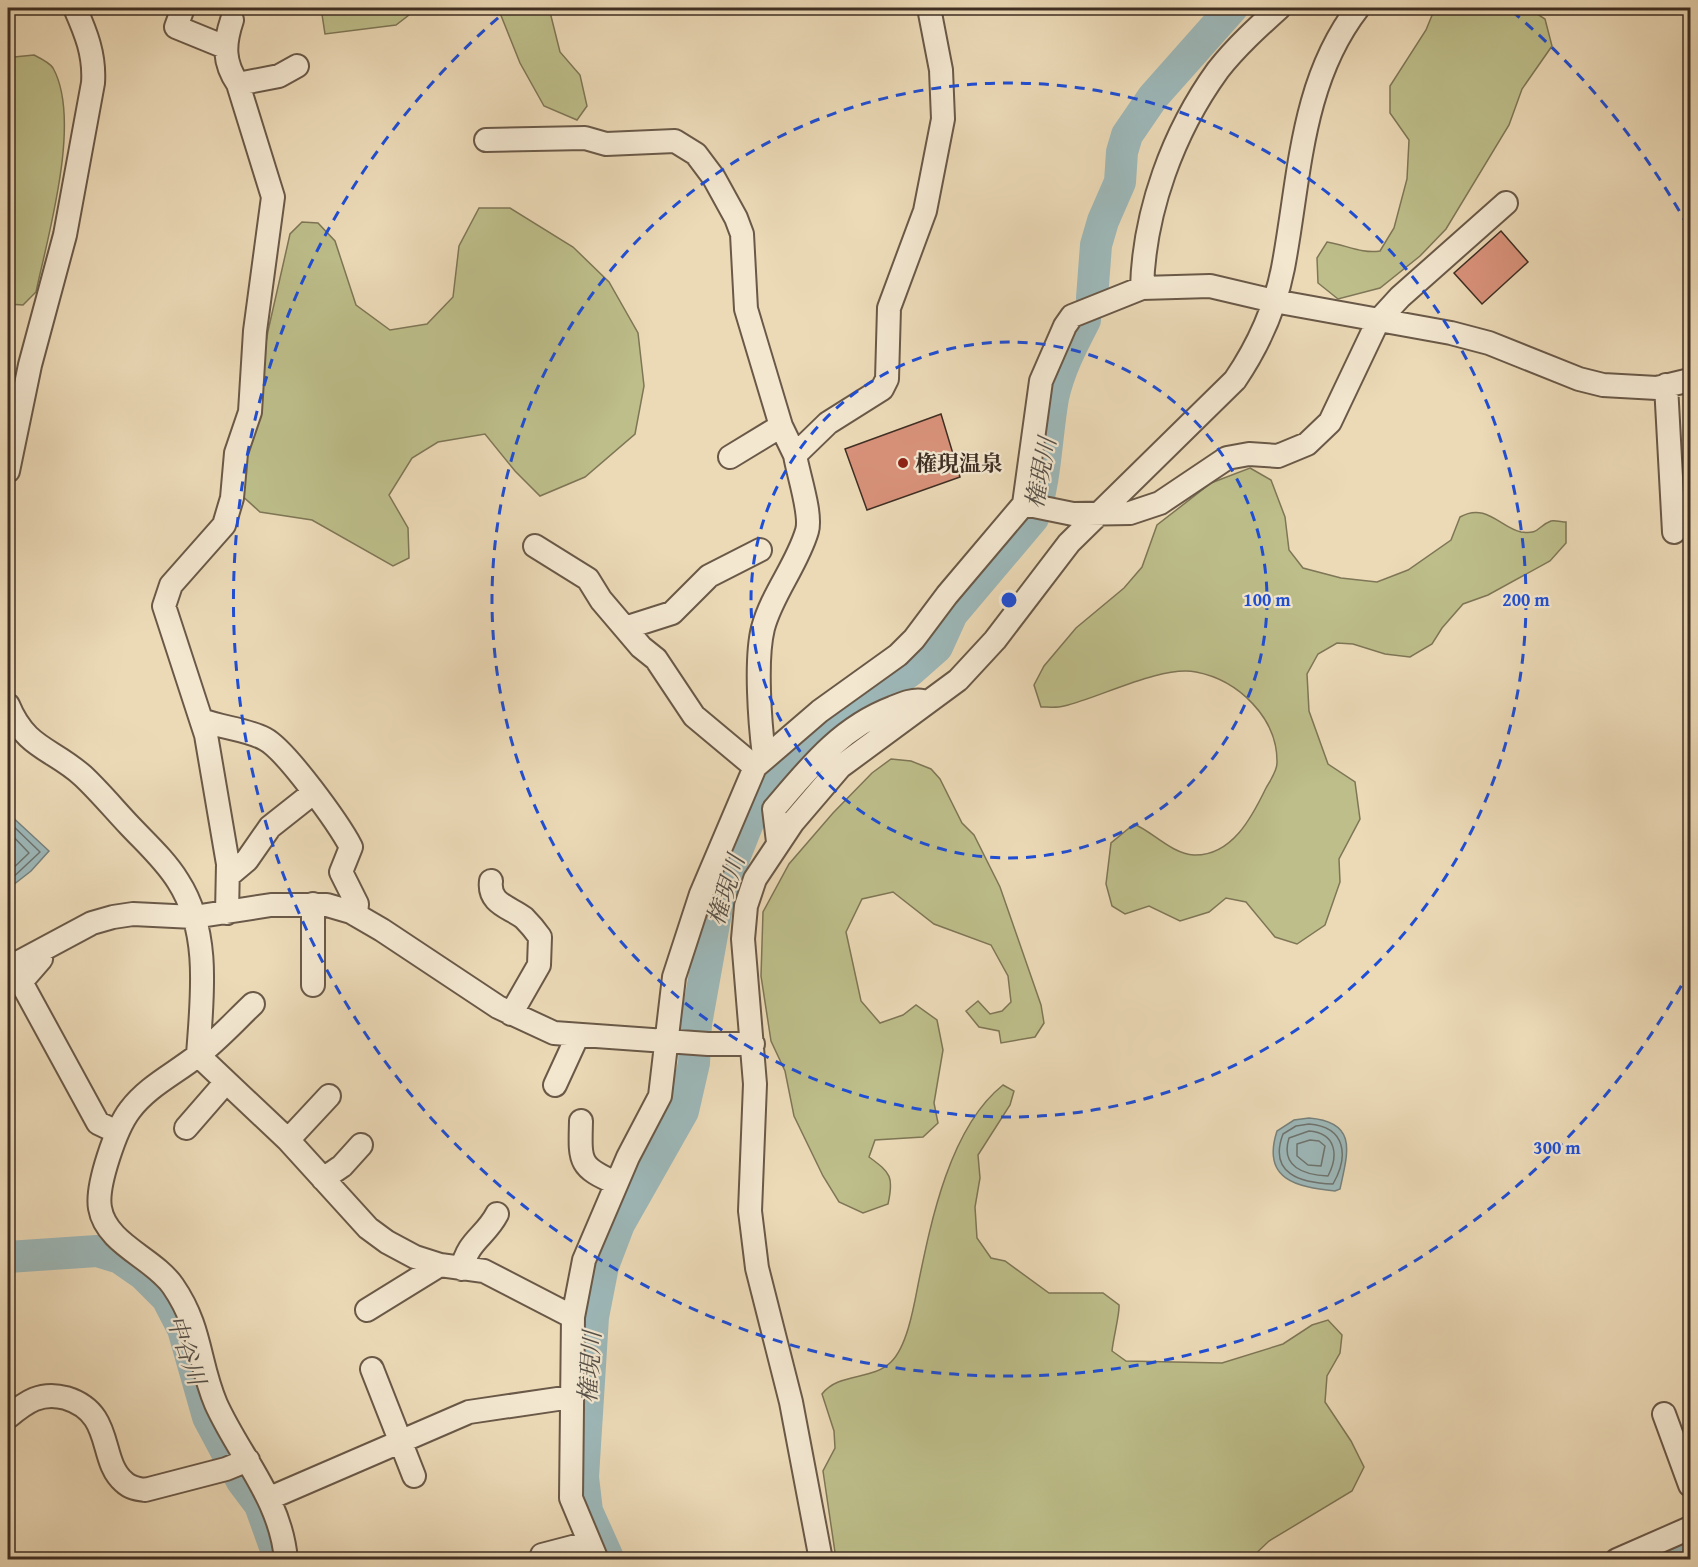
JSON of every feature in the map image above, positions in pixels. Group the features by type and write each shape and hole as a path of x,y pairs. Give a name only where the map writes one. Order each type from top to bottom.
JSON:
{"street":[{"path":"8,471 30,365 65,235 93,83 94,62 75,8"},
{"path":"183,8 176,27 225,47"},
{"path":"795,454 828,423 882,389 887,379 889,308 925,211 943,119 941,70 930,8"},
{"path":"1142,288 1143,259 1161,179 1198,102 1218,70 1243,41 1279,8"},
{"path":"821,1560 791,1402 757,1268 750,1211 755,1126 753,1044 743,939 746,906 755,879 778,842 840,767 958,680 995,640 1069,543 1235,380 1254,352 1274,301 1283,269 1306,120 1327,63 1358,8"},
{"path":"226,913 228,864 202,720 164,606 171,585 224,525 231,505 236,453 249,411 255,331 273,197 238,84 231,74 225,47 232,20"},
{"path":"238,84 279,75 297,66"},
{"path":"486,140 585,138 606,144 675,141 696,154 714,178 742,234 746,309 781,426 795,454 799,484 808,510 807,530 763,627 759,762 717,853 686,936 674,977 672,1042 660,1096 616,1183 584,1260 573,1317 571,1498 592,1552 542,1555"},
{"path":"1033,506 1096,514 1130,513 1160,503 1227,458 1249,454 1278,456 1307,444 1330,422 1378,321 1400,297 1506,203"},
{"path":"778,842 774,809 815,760 834,722 914,639 947,596 1033,506 1041,381 1065,326 1072,316 1142,288 1210,286 1274,301 1378,321 1420,326 1489,342 1579,379 1603,385 1626,388 1666,385 1690,380"},
{"path":"1666,385 1674,532"},
{"path":"730,457 781,426"},
{"path":"535,546 588,579 625,628 656,659 694,716 759,762"},
{"path":"625,628 672,613 709,576 760,550"},
{"path":"759,762 834,722 861,722 915,700 930,702"},
{"path":"8,705 21,730 38,746 81,774 168,866 180,884 194,917 203,984 198,1055"},
{"path":"202,720 265,739 287,756 351,847 341,872 357,904 356,915"},
{"path":"228,876 247,860 270,827 313,793"},
{"path":"491,881 490,890 493,897 501,905 522,916 540,937 538,965 511,1014"},
{"path":"8,968 92,922 113,916 133,914 194,917 271,904 327,905 356,915 511,1014 554,1033 708,1044 753,1044"},
{"path":"313,985 314,904"},
{"path":"39,952 41,959 38,965 21,982 98,1123 117,1132"},
{"path":"253,1004 198,1055 153,1086 130,1110 117,1132 101,1191 100,1207 105,1223 117,1237 163,1273 187,1307 215,1401 239,1464 270,1498 284,1539 280,1552"},
{"path":"555,1085 578,1035"},
{"path":"198,1055 288,1140 377,1235 415,1257 440,1265 484,1272 573,1317"},
{"path":"186,1128 226,1082"},
{"path":"288,1140 328,1096"},
{"path":"575,1128 585,1165 593,1173 616,1183"},
{"path":"323,1179 342,1167 361,1145"},
{"path":"462,1269 465,1253 473,1241 491,1226 497,1215"},
{"path":"367,1310 440,1265"},
{"path":"372,1369 414,1476"},
{"path":"8,1417 36,1396 56,1396 78,1402 96,1421 117,1474 134,1488 146,1490 239,1464"},
{"path":"270,1498 400,1444 469,1412 571,1397"},
{"path":"1664,1414 1690,1485"},
{"path":"1617,1560 1690,1528"}],"green space":[{"path":"321,8 418,8 396,25 325,34"},
{"path":"498,8 549,8 560,52 580,75 587,106 577,120 544,106 520,63"},
{"path":"1435,8 1484,8 1489,10 1528,8 1545,19 1552,46 1522,89 1509,125 1446,229 1420,256 1380,288 1338,299 1318,283 1317,258 1327,242 1360,250 1380,251 1394,228 1407,179 1409,140 1390,113 1390,86 1426,30"},
{"path":"34,55 52,66 61,90 64,147 54,210 36,292 23,305 8,304 8,62 14,57"},
{"path":"479,208 510,208 573,247 609,282 638,333 644,386 635,434 585,477 540,496 515,471 485,434 438,442 412,458 389,495 408,528 409,558 393,566 312,520 260,512 239,493 268,331 290,234 302,222 318,223 335,241 356,305 390,330 427,324 453,297 459,246"},
{"path":"1250,468 1271,480 1285,517 1289,550 1303,568 1341,578 1377,582 1408,570 1451,540 1460,517 1469,513 1485,514 1514,530 1527,533 1551,521 1566,522 1566,543 1550,561 1488,595 1463,604 1442,628 1432,644 1410,657 1385,654 1353,644 1337,643 1318,654 1307,674 1309,711 1328,764 1355,782 1360,819 1339,859 1340,882 1325,925 1297,944 1275,937 1246,902 1226,898 1209,912 1180,921 1149,906 1125,914 1112,906 1106,884 1111,843 1134,824 1170,847 1194,855 1207,854 1219,849 1239,833 1254,811 1277,766 1276,746 1271,731 1253,704 1227,683 1196,672 1166,673 1058,707 1041,707 1034,685 1044,666 1076,628 1124,588 1142,567 1157,525 1211,483"},
{"path":"891,759 911,761 931,769 940,779 962,823 974,835 1000,887 1041,1005 1044,1023 1035,1037 1001,1043 999,1031 979,1027 966,1011 978,1001 990,1014 1002,1011 1011,1002 1008,976 991,945 934,924 893,892 862,899 846,932 861,1001 880,1023 903,1015 916,1005 937,1020 943,1050 934,1103 938,1123 923,1137 875,1140 869,1157 889,1176 890,1195 888,1204 863,1213 839,1202 823,1176 794,1116 785,1071 771,1041 761,976 763,912 789,864 833,813 872,773"},
{"path":"1003,1085 1014,1091 1010,1105 978,1155 980,1178 975,1207 977,1238 991,1258 1005,1261 1049,1293 1103,1293 1119,1305 1112,1351 1126,1361 1222,1363 1283,1344 1312,1325 1328,1320 1342,1335 1340,1353 1327,1376 1325,1402 1351,1441 1364,1467 1352,1491 1269,1541 1250,1559 836,1559 823,1471 835,1448 834,1431 822,1394 837,1382 883,1368 897,1355 909,1326 929,1233 956,1150 969,1125 985,1103"}],"water":[{"path":"8,813 49,851 31,871 8,889"},
{"path":"1309,1118 1336,1126 1346,1141 1347,1151 1340,1189 1335,1191 1308,1187 1286,1178 1278,1170 1274,1160 1273,1147 1277,1131 1294,1120"},
{"path":"1690,1536 1690,1559 1639,1560"}],"building":[{"path":"1501,231 1528,262 1482,304 1454,273"},
{"name":"権現温泉","path":"941,414 960,477 867,510 845,449"}],"waterway":[{"name":"権現川","path":"1092,298 1096,245 1103,221 1120,182 1122,152 1127,135 1153,97 1232,8"},
{"name":"権現川","path":"609,1560 587,1511 583,1477 593,1317 603,1266 619,1224 683,1111 694,1063 696,1024 719,896 753,810 764,791 818,733 842,713 881,692 937,647 952,614 1033,518 1041,489 1053,398 1066,358 1085,320"},
{"name":"中谷川","path":"8,1257 97,1251 120,1258 143,1274 167,1298 183,1329 208,1417 242,1481 260,1505 274,1544"}],"place":[{"name":"権現温泉","path":"903,463"}]}
